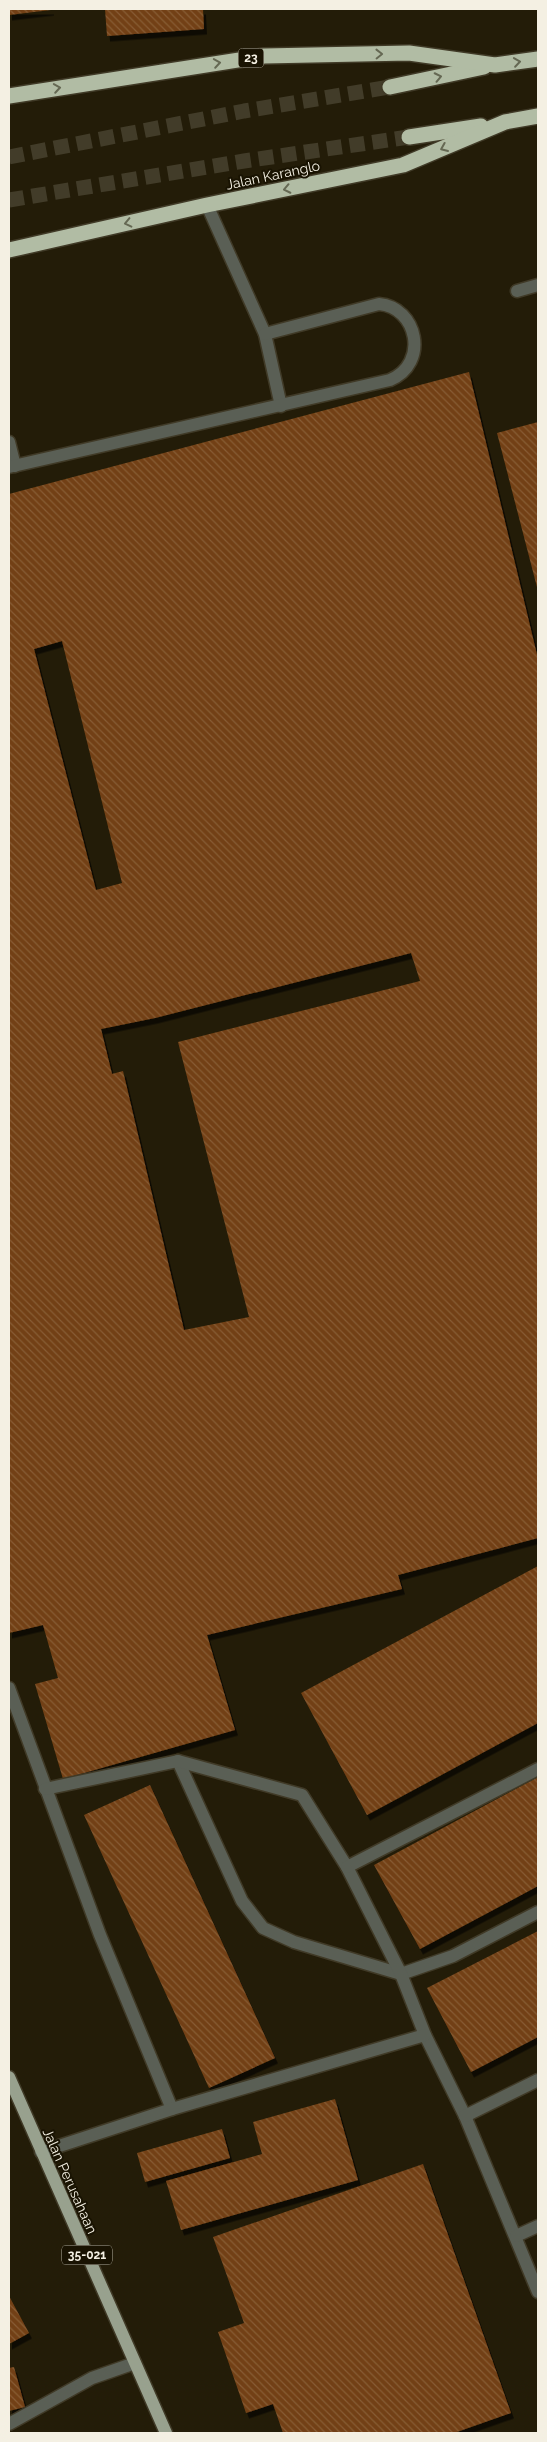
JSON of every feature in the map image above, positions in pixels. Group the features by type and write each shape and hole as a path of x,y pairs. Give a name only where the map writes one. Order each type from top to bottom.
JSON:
{"highway":[{"name":"23","path":"9,96 264,56 409,53 495,65"},
{"name":"23","path":"390,87 495,65 538,59"},
{"name":"Jalan Karanglo","path":"9,250 207,205 403,165 505,122 538,116"},
{"path":"409,137 505,122"}],"main road":[{"name":"Jalan Perusahaan","path":"9,2077 166,2433"}],"lane":[{"path":"207,205 265,334 280,406"},
{"path":"517,291 538,285"},
{"path":"9,442 12,466 280,406 397,378 410,365 415,348 407,322 400,312 386,304 379,304 265,334"},
{"path":"9,1688 100,1935 172,2109"},
{"path":"46,1789 178,1761 302,1795 346,1867 402,1974 425,2035 465,2116 538,2292"},
{"path":"178,1761 242,1901 263,1928 294,1942 402,1974 453,1956 538,1912"},
{"path":"346,1867 538,1769"},
{"path":"41,2152 172,2109 425,2035"},
{"path":"465,2116 538,2080"},
{"path":"516,2236 538,2226"},
{"path":"9,2424 92,2378 135,2363"}],"building":[{"path":"9,9 51,9 51,10 9,15"},
{"path":"105,9 203,9 204,29 107,36"},
{"path":"469,372 538,659 538,1538 398,1575 402,1589 207,1635 235,1730 63,1779 35,1684 58,1678 43,1625 9,1633 9,494","holes":["62,641 122,883 96,890 34,649","411,953 420,981 178,1042 249,1317 184,1330 123,1071 112,1074 101,1029 155,1018"]},
{"path":"538,422 538,591 497,433"},
{"path":"538,1566 538,1723 367,1815 301,1693"},
{"path":"538,1777 538,1886 420,1949 374,1865"},
{"path":"150,1785 275,2058 209,2088 84,1815"},
{"path":"538,1931 538,2037 471,2072 427,1988"},
{"path":"335,2099 358,2180 181,2230 166,2181 262,2154 253,2122"},
{"path":"222,2129 230,2158 145,2182 137,2153"},
{"path":"423,2164 511,2413 454,2433 283,2433 273,2404 246,2413 218,2332 244,2323 213,2237"},
{"path":"9,2296 29,2333 9,2344"},
{"path":"14,2367 25,2407 9,2411 9,2368"}],"tunnel":[{"path":"9,157 244,111 390,87"},
{"path":"9,200 244,161 409,137"}]}
